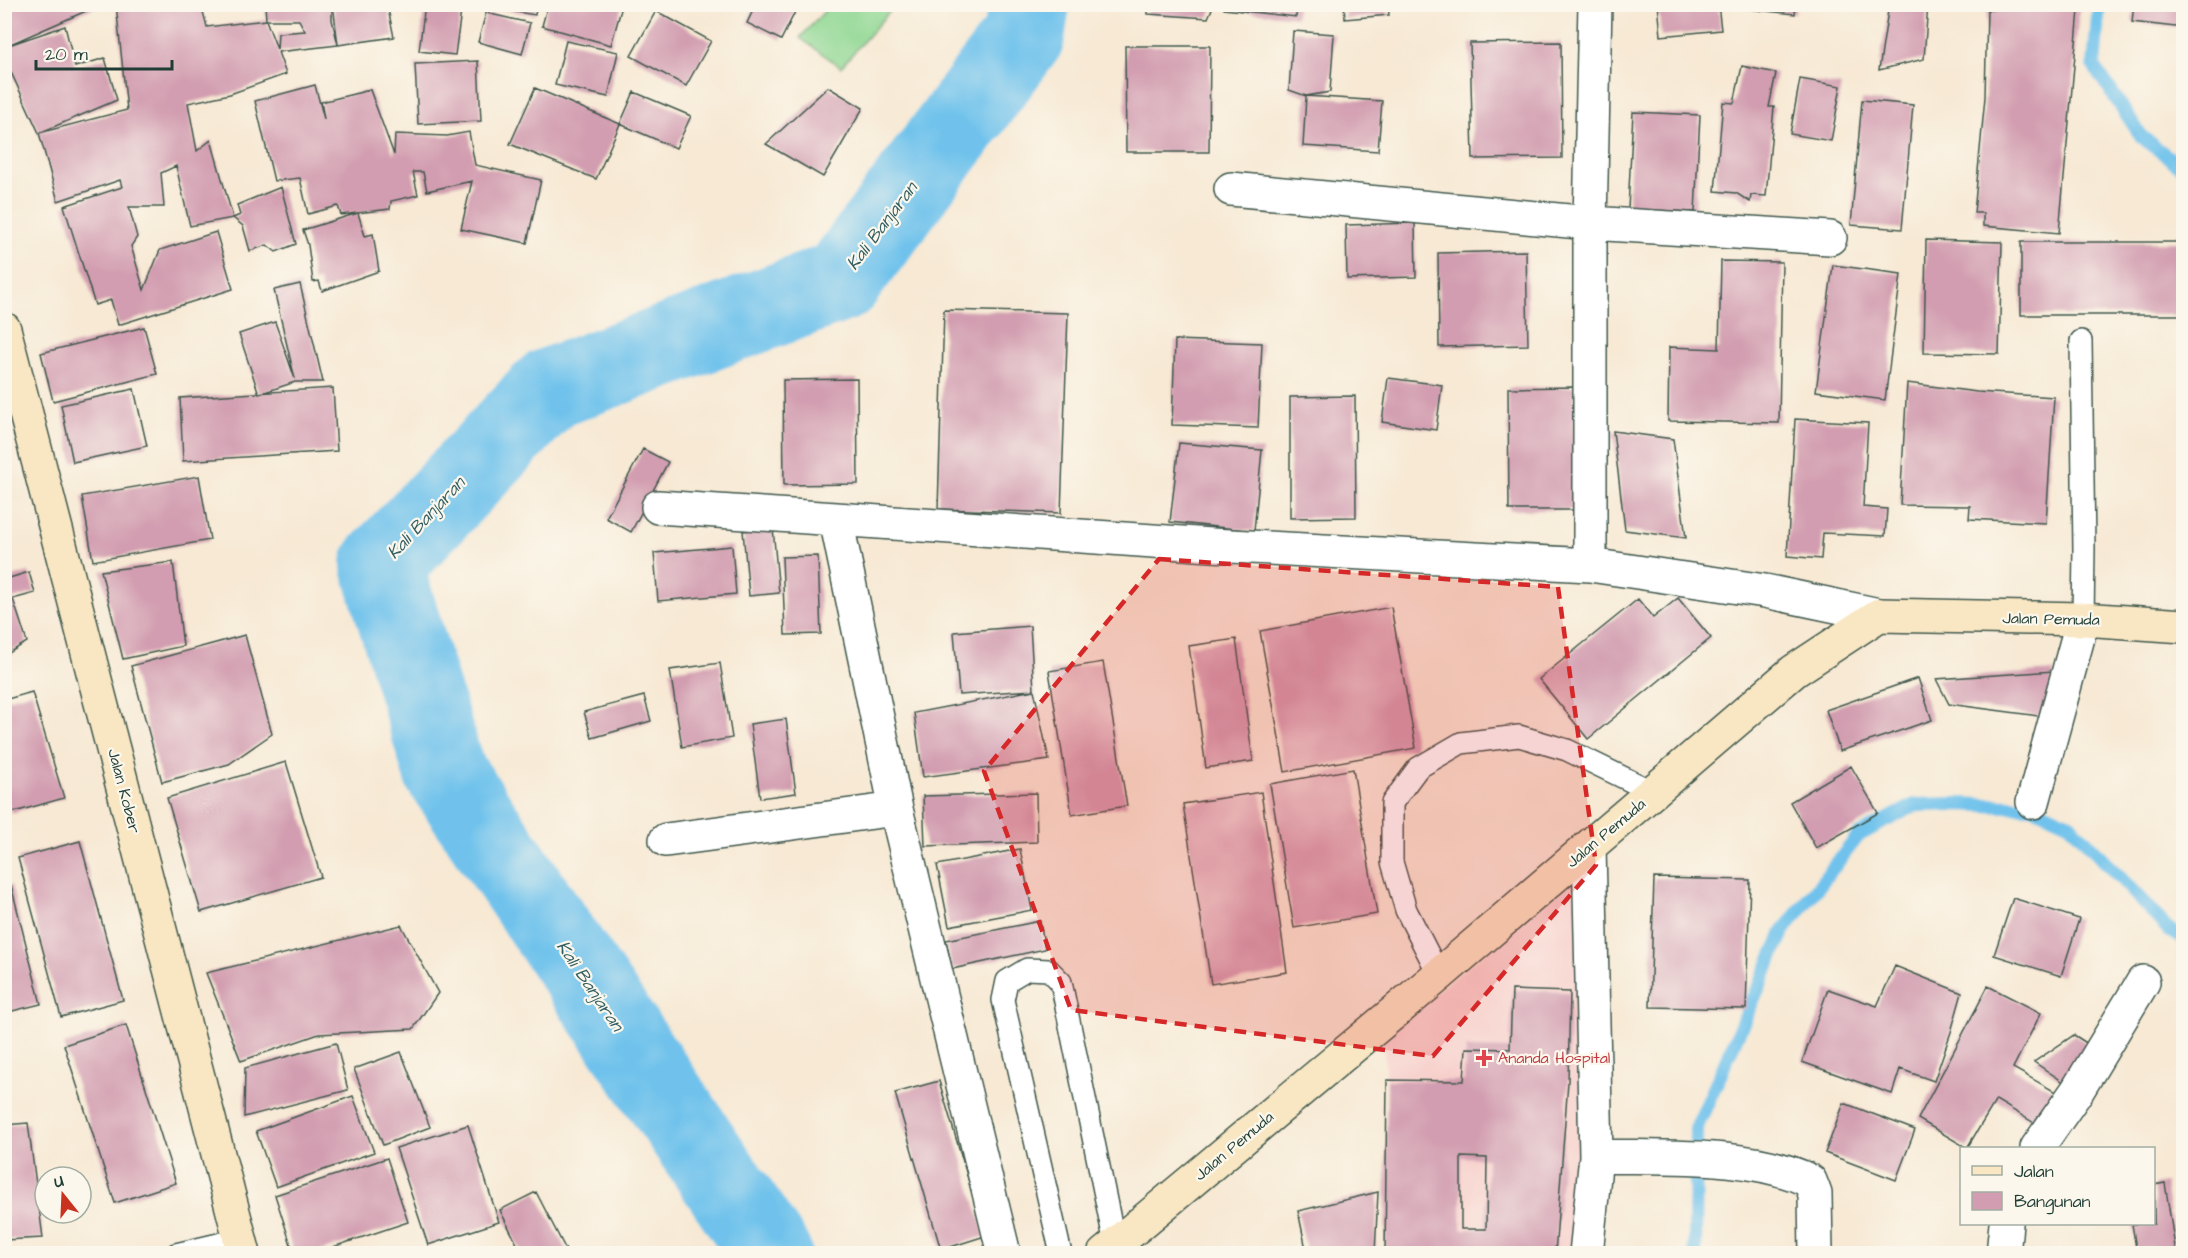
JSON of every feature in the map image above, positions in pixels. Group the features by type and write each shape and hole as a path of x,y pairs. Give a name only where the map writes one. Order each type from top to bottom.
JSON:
{"main road":[{"name":"Jalan Kober","path":"4,329 242,1246"},
{"name":"Jalan Pemuda","path":"1110,1249 1439,975 1794,671 1878,615 2083,619 2184,626"}],"street":[{"path":"1590,566 1590,223 1595,4"},
{"path":"1231,189 1590,223 1830,238"},
{"path":"658,507 1211,544 1590,566 1766,591 1878,615"},
{"path":"836,519 896,809 1004,1254"},
{"path":"2032,802 2083,619"},
{"path":"666,840 896,809"},
{"path":"1586,1254 1596,1156 1588,847"},
{"path":"2038,1147 2077,1091 2143,982"},
{"path":"1596,1156 1732,1161 1779,1168 1810,1181 1815,1194 1816,1254"},
{"path":"2002,1254 2006,1225"}],"lane":[{"path":"2080,341 2083,619"},
{"path":"1439,975 1406,910 1392,862 1392,803 1418,768 1461,743 1519,736 1567,750 1653,792"},
{"path":"1061,1254 1003,1000 1007,981 1027,969 1048,970 1061,982 1110,1249"},
{"path":"176,1254 242,1246"}],"highlighted area":[{"path":"1159,559 1558,587 1596,865 1433,1056 1071,1010 984,771"}],"shaded area":[{"name":"Ananda Hospital","path":"1580,876 1586,1141 1574,1254 1385,1253 1387,1080 1382,1036"}],"green space":[{"path":"830,5 895,5 841,67 800,38"}],"building":[{"path":"4,4 102,4 6,46 65,26 75,67 105,58 117,100 39,133 4,57"},
{"path":"116,4 201,4 207,27 266,20 265,4 332,4 332,20 338,45 278,52 286,74 230,94 188,103 197,151 211,140 233,218 190,226 176,166 161,173 164,207 129,207 137,237 131,246 144,290 160,250 216,232 233,289 118,325 111,300 95,305 64,206 122,187 120,180 58,201 39,133 127,110","holes":["266,20 299,20 305,31 278,33 277,49"]},
{"path":"203,4 225,4 225,5 204,10"},
{"path":"333,4 387,4 394,37 338,45"},
{"path":"425,4 462,4 455,55 419,51"},
{"path":"486,4 537,4 535,15 486,7"},
{"path":"548,4 615,4 622,6 611,45 542,26"},
{"path":"756,4 799,4 781,40 747,23"},
{"path":"1148,4 1214,4 1208,18 1148,14"},
{"path":"1224,4 1297,4 1296,17 1224,9"},
{"path":"1344,4 1388,4 1389,15 1345,19"},
{"path":"1658,4 1718,4 1721,30 1661,36"},
{"path":"1739,4 1796,4 1795,14 1739,8"},
{"path":"1889,4 1928,4 1924,59 1879,70"},
{"path":"1994,4 2047,4 2046,7 2076,7 2075,10 2079,10 2059,233 1983,226 1983,213 1974,213 1985,97 1987,10 1993,10"},
{"path":"2134,4 2184,4 2184,28 2132,22"},
{"path":"656,11 711,41 686,86 631,56"},
{"path":"486,13 530,23 522,54 478,42"},
{"path":"1293,31 1334,34 1330,92 1306,96 1289,90"},
{"path":"566,41 618,52 608,97 555,85"},
{"path":"1561,42 1562,158 1473,159 1470,43"},
{"path":"1125,46 1210,46 1209,152 1126,152"},
{"path":"478,61 481,121 418,124 415,64"},
{"path":"1742,66 1776,73 1769,107 1774,107 1766,196 1751,195 1750,202 1736,193 1715,191 1723,102 1734,103"},
{"path":"1800,79 1841,86 1831,141 1790,134"},
{"path":"315,85 324,119 321,102 370,90 394,155 395,134 447,136 469,132 475,165 541,180 527,243 461,229 472,181 427,191 423,172 413,172 418,195 391,201 390,209 341,215 338,206 308,214 300,178 274,181 255,101"},
{"path":"828,87 863,108 823,177 766,144"},
{"path":"535,88 620,124 596,179 510,144"},
{"path":"634,92 691,116 676,148 620,124"},
{"path":"1306,96 1382,101 1378,151 1303,146"},
{"path":"1862,100 1913,105 1902,229 1851,225"},
{"path":"1633,112 1700,115 1695,212 1628,209"},
{"path":"281,187 296,244 276,252 267,245 250,251 243,226 233,218 240,215 237,205"},
{"path":"358,213 365,236 373,234 379,271 322,291 319,281 313,282 308,245 303,230"},
{"path":"1415,223 1416,277 1347,279 1346,225"},
{"path":"1926,240 2002,242 1999,354 1924,353"},
{"path":"2021,242 2184,242 2184,315 2021,315"},
{"path":"1526,251 1528,345 1439,347 1438,253"},
{"path":"1721,261 1782,262 1779,423 1668,421 1669,347 1719,349"},
{"path":"1833,265 1901,274 1885,400 1816,391"},
{"path":"300,284 323,382 295,382 259,394 239,334 275,322 295,379 274,290"},
{"path":"944,310 1068,313 1061,513 938,509"},
{"path":"144,327 157,374 53,401 41,353"},
{"path":"1175,340 1262,343 1258,428 1172,425"},
{"path":"1388,378 1442,385 1436,430 1382,422"},
{"path":"857,379 858,484 784,485 783,380"},
{"path":"1907,383 1977,392 2054,397 2046,523 1969,519 1970,506 1900,505"},
{"path":"1575,387 1575,510 1509,510 1508,388"},
{"path":"333,388 337,451 183,461 180,398"},
{"path":"134,389 147,446 73,462 61,405"},
{"path":"1355,396 1356,517 1290,518 1290,397"},
{"path":"1795,419 1868,423 1863,507 1887,509 1885,536 1823,533 1821,559 1787,556"},
{"path":"1613,431 1673,439 1686,538 1625,530"},
{"path":"1179,443 1262,450 1254,531 1170,522"},
{"path":"643,449 668,462 631,532 606,518"},
{"path":"199,476 210,540 93,561 82,496"},
{"path":"773,528 779,593 749,596 743,531"},
{"path":"732,546 736,594 658,601 654,553"},
{"path":"818,556 821,634 785,635 782,557"},
{"path":"173,562 183,646 123,659 101,571"},
{"path":"29,572 35,593 13,599 27,642 4,656 4,574 6,579"},
{"path":"1678,598 1711,638 1588,739 1539,679 1638,599 1653,618"},
{"path":"1391,607 1416,748 1285,772 1260,631"},
{"path":"1030,626 1034,690 959,695 954,632"},
{"path":"245,635 272,734 229,764 162,782 131,666"},
{"path":"1236,639 1253,761 1206,768 1189,646"},
{"path":"1103,662 1127,806 1072,815 1049,671"},
{"path":"720,663 732,738 682,747 670,670"},
{"path":"2054,671 2046,717 1949,704 1936,679"},
{"path":"1918,678 1932,720 1840,751 1826,710"},
{"path":"1034,690 1049,760 923,777 914,713"},
{"path":"32,692 64,798 11,813 4,789 4,700"},
{"path":"644,696 651,721 592,738 584,712"},
{"path":"786,719 796,793 760,798 750,724"},
{"path":"286,762 321,877 201,912 167,798"},
{"path":"1851,766 1878,813 1816,848 1790,802"},
{"path":"1353,769 1377,914 1294,928 1270,784"},
{"path":"1261,792 1287,972 1211,984 1183,804"},
{"path":"1036,793 1037,842 925,846 923,796"},
{"path":"80,841 123,1000 61,1017 18,858"},
{"path":"1020,849 1032,910 949,926 937,865"},
{"path":"1654,878 1750,880 1746,1009 1650,1007"},
{"path":"11,885 41,1004 4,1013 4,890"},
{"path":"2013,898 2079,919 2061,976 1994,955"},
{"path":"1040,921 1045,949 952,969 946,940"},
{"path":"401,925 438,993 413,1029 319,1034 241,1061 206,973"},
{"path":"1895,966 1962,993 1934,1081 1900,1069 1892,1094 1802,1062 1828,989 1877,1006"},
{"path":"1988,986 2041,1013 2013,1068 2061,1095 2041,1127 1996,1100 1968,1147 1965,1147 1918,1119"},
{"path":"1512,990 1570,992 1568,1082 1555,1254 1385,1254 1387,1080 1464,1081 1466,1048 1510,1049","holes":["1461,1157 1487,1158 1486,1229 1461,1229"]},
{"path":"126,1025 176,1183 115,1203 64,1045"},
{"path":"2074,1035 2096,1049 2071,1087 2034,1062"},
{"path":"336,1043 348,1090 244,1117 245,1068"},
{"path":"401,1052 430,1127 383,1145 354,1069"},
{"path":"939,1081 985,1236 941,1250 895,1093"},
{"path":"353,1096 374,1152 276,1187 256,1131"},
{"path":"1844,1103 1915,1130 1896,1180 1825,1153"},
{"path":"28,1123 33,1165 33,1225 41,1225 43,1238 4,1240 4,1125"},
{"path":"468,1125 499,1222 428,1245 396,1148"},
{"path":"387,1158 408,1222 312,1254 294,1254 275,1195"},
{"path":"2165,1183 2176,1254 2137,1254 2132,1225 2155,1225 2155,1185"},
{"path":"536,1192 568,1254 522,1254 500,1210"},
{"path":"1378,1192 1375,1254 1307,1254 1298,1211"}],"waterway":[{"name":"Kali Banjaran","path":"771,1254 444,771 382,565 549,389 841,281 1024,36 1029,4"},
{"path":"2099,4 2094,66 2142,137 2184,169"},
{"path":"1695,1254 1696,1129 1784,930 1859,835 1915,805 2033,807 2070,824 2168,929 2184,939"}],"place":[{"name":"Ananda Hospital","path":"1484,1058"}]}
